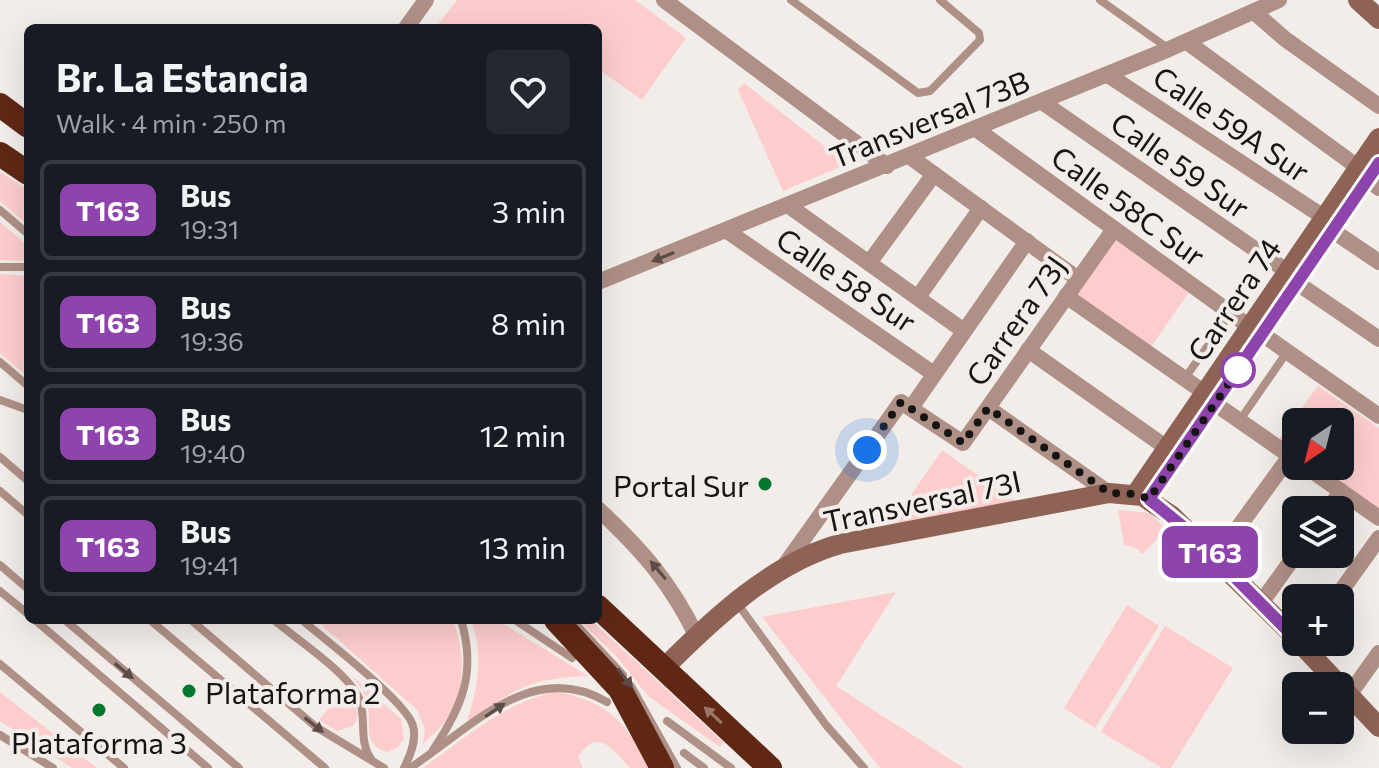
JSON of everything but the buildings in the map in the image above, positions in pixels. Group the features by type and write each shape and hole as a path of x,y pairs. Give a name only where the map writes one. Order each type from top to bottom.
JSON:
{"highway":[{"path":"0,105 24,123"},
{"path":"5,150 24,169"},
{"path":"602,611 770,768"},
{"path":"560,624 620,689 662,768"}],"street":[{"path":"664,0 887,166"},
{"name":"Transversal 73B","path":"602,280 1108,75 1279,0"},
{"path":"1358,0 1379,19"},
{"path":"408,24 418,3"},
{"path":"1254,12 1285,39 1379,106"},
{"path":"1187,42 1371,175"},
{"name":"Calle 59A Sur","path":"1108,75 1329,224 1379,262"},
{"name":"Calle 59 Sur","path":"1042,102 1379,339"},
{"name":"Calle 58C Sur","path":"976,129 1379,416"},
{"name":"Carrera 74","path":"1143,496 1329,224 1371,175 1379,138"},
{"path":"909,156 1078,279"},
{"path":"869,263 934,174"},
{"path":"789,206 964,331"},
{"path":"918,297 981,208"},
{"name":"Carrera 73J","path":"906,405 963,443 1114,229"},
{"name":"Calle 58 Sur","path":"727,231 934,374"},
{"path":"782,570 906,405 934,374 1027,241"},
{"path":"1066,296 1282,450"},
{"path":"1028,350 1167,448"},
{"name":"Carrera 74","path":"1143,496 1167,448 1210,398"},
{"path":"988,408 1109,493"},
{"path":"1216,558 1282,472"},
{"path":"1325,480 1379,518"},
{"path":"1338,496 1341,491"},
{"name":"Transversal 73I","path":"664,668 737,603 782,570 840,544 1109,493 1143,496"},
{"path":"1143,496 1216,558 1282,623"},
{"path":"602,513 673,589 697,637"},
{"path":"1346,584 1379,538"},
{"path":"1261,603 1286,568"},
{"path":"1354,688 1379,653"},
{"path":"1314,656 1328,672"},
{"path":"1354,700 1379,727"}],"lane":[{"path":"791,0 918,93 930,91 980,40 979,33 940,0"},
{"path":"1100,0 1169,49"},
{"path":"5,150 24,158"},
{"path":"0,210 24,231"},
{"path":"0,267 24,267"},
{"path":"1184,379 1231,313"},
{"path":"1240,421 1287,352"},
{"path":"0,362 24,383"},
{"path":"0,400 24,409"},
{"path":"0,457 24,478"},
{"path":"0,491 24,512"},
{"path":"0,565 24,586"},
{"path":"0,591 24,611"},
{"path":"737,603 826,725 864,768"},
{"path":"40,624 208,768"},
{"path":"70,624 239,768"},
{"path":"155,624 325,768"},
{"path":"196,624 316,727 380,766"},
{"path":"279,624 356,692 362,712 365,750 380,766"},
{"path":"307,624 396,702 410,718 413,740 407,768"},
{"path":"430,754 466,691 468,642 462,624"},
{"path":"521,624 572,658"},
{"path":"576,624 632,687 677,768"},
{"path":"0,664 124,768"},
{"path":"407,768 504,703 530,690 549,686 572,687 607,702"},
{"path":"667,721 731,768"},
{"path":"0,735 53,768"},
{"path":"684,753 704,768"}],"shaded area":[{"path":"457,0 635,0 686,38 642,100 602,72 602,24 438,24"},
{"path":"744,83 847,164 783,191 738,90"},
{"path":"0,172 24,187 24,222 0,201"},
{"path":"0,222 24,243 24,261 0,260"},
{"path":"1114,238 1190,291 1150,348 1074,294"},
{"path":"0,274 24,276 24,374 0,353"},
{"path":"1318,386 1350,408 1302,408"},
{"path":"1354,411 1379,428 1379,510 1337,480 1354,480"},
{"path":"942,450 1021,505 890,526"},
{"path":"1118,510 1150,513 1167,530 1142,554 1136,548 1124,545"},
{"path":"896,592 836,686 964,768 880,768 762,617"},
{"path":"1127,605 1159,626 1095,728 1064,708"},
{"path":"320,624 454,624 461,655 460,688 447,718 423,743 425,729 417,710"},
{"path":"472,624 504,624 588,676 550,680 522,688 466,724 478,672"},
{"path":"583,624 595,624 723,742 720,747 648,696 617,657"},
{"path":"1165,626 1233,668 1171,768 1162,768 1101,732"},
{"path":"350,674 401,719 404,739 397,748 387,752 373,743 366,698"},
{"path":"0,692 97,768 72,768 0,721"},
{"path":"555,692 589,701 613,716 632,738 650,768 630,768 611,748 599,742 585,748 578,757 583,768 423,768 502,713"},
{"path":"342,693 353,704 357,716 353,726 337,731 319,720"}],"bus line":[{"name":"T163","path":"1282,625 1192,534 1149,499 1379,163"}],"place":[{"name":"Portal Sur","path":"765,484"},
{"name":"Plataforma 2","path":"189,691"},
{"name":"Plataforma 3","path":"99,710"}],"route":[{"path":"867,450 901,402 963,443 988,408 1109,493 1136,494 1149,499 1238,370"}]}
